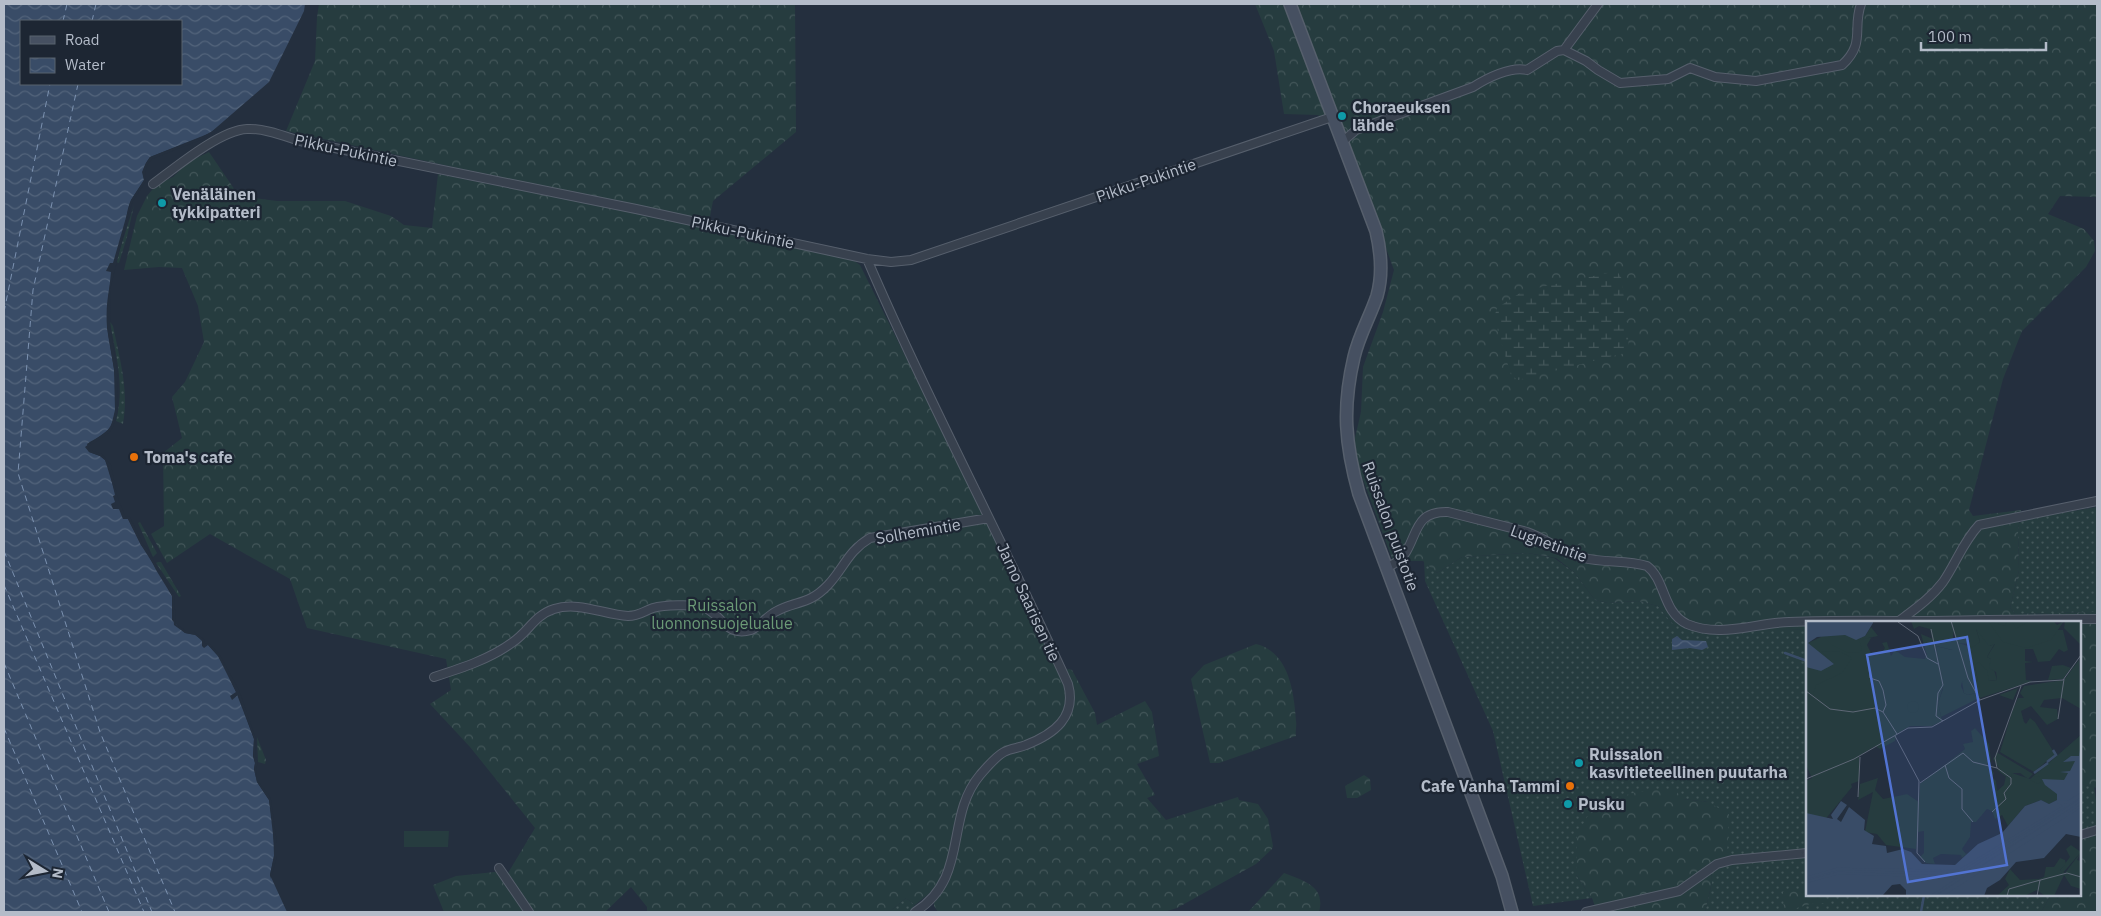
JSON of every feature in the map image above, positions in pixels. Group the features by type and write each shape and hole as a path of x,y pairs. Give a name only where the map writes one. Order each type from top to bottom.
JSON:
{"street":[{"name":"Ruissalon puistotie","path":"1290,4 1376,231 1379,246 1381,271 1377,295 1360,335 1350,373 1346,412 1348,451 1360,494 1502,876 1512,912"},
{"path":"1564,50 1598,4"},
{"path":"1342,142 1356,130 1473,87 1486,79 1520,68 1527,70 1557,51 1564,50 1586,60 1620,83 1668,79 1690,68 1715,77 1756,81 1842,65 1851,56 1856,44 1858,33 1856,21 1861,4"},
{"name":"Pikku-Pukintie","path":"153,184 218,139 230,133 250,129 867,259 892,262 912,260 1332,117"},
{"name":"Jarno Saarisen tie","path":"867,259 964,470 1028,596 1068,684 1072,697 1065,717 1056,730 1026,745 1005,751 988,765 976,779 959,819 950,870 944,881 922,907 915,912"},
{"path":"1899,621 1930,597 1944,580 1969,536 1979,525 2097,501"},
{"name":"Lugnetintie","path":"1388,567 1404,555 1416,528 1422,520 1439,512 1448,512 1527,532 1538,536 1569,554 1585,559 1647,566 1656,575 1669,607 1686,623 1695,626 1714,630 1731,630 1787,622 1806,622"},
{"name":"Solhemintie","path":"434,677 499,652 516,640 534,620 553,609 569,606 627,616 640,615 654,608 703,607 730,630 750,630 775,612 802,604 821,592 832,581 856,548 870,538 990,518"},
{"name":"Lugnetintie","path":"1899,621 2097,619"},
{"path":"2081,835 2097,830"},
{"path":"1586,912 1679,890 1718,864 1732,860 1806,853"},
{"path":"499,868 528,912"},
{"path":"922,907 931,912"}],"green space":[{"path":"319,4 795,4 796,132 713,201 709,222 286,131 315,61"},
{"path":"1255,4 2097,4 2097,197 2060,196 2048,214 2084,229 2094,241 2095,251 2086,267 2022,331 2003,379 1969,510 1973,516 2021,510 2018,531 2019,570 2010,608 2015,614 2097,612 2097,788 2081,784 2081,621 1806,621 1806,629 1717,634 1683,628 1673,624 1658,606 1638,601 1608,603 1595,600 1574,572 1556,558 1528,553 1462,557 1437,573 1423,561 1393,561 1358,466 1354,442 1361,412 1363,367 1383,312 1394,270 1347,143 1318,115 1284,114 1274,51"},
{"name":"Ruissalon luonnonsuojelualue","path":"209,152 239,196 277,201 345,201 391,216 404,225 432,228 438,174 849,257 860,265 1062,671 1072,670 1095,713 1097,725 1145,701 1152,712 1159,756 1137,764 1155,795 1147,798 1166,820 1238,797 1239,800 1258,804 1268,819 1272,849 1256,864 1177,908 1164,912 938,912 934,906 934,898 931,892 915,905 906,898 889,912 647,912 647,907 631,887 605,912 444,912 433,885 456,876 504,871 508,873 535,828 470,747 430,704 451,690 446,659 307,628 290,579 210,534 167,563 151,534 164,526 163,453 182,438 172,397 185,382 204,342 198,306 182,268 159,267 124,270 137,216 147,196 156,185 173,177 188,162"},
{"path":"134,205 127,237 119,263 116,262"},
{"path":"1617,271 1622,279 1629,348 1625,353 1518,380 1511,375 1494,318 1497,308 1523,291"},
{"path":"110,322 113,326 123,375 125,411 123,424 116,421 119,408 120,383"},
{"path":"2097,507 2097,612 2015,614 2010,608 2019,570 2019,523 2026,519"},
{"path":"140,522 157,553 153,557 138,523"},
{"path":"1528,553 1554,558 1574,572 1595,600 1608,603 1638,601 1658,606 1673,624 1780,630 1806,629 1806,896 2050,896 2041,912 1705,912 1712,882 1708,802 1683,799 1576,875 1592,898 1533,906 1493,731 1425,581 1424,561 1437,573 1462,557"},
{"path":"161,562 181,596 179,597 156,563"},
{"path":"1256,644 1267,648 1276,655 1288,675 1294,698 1296,736 1219,763 1210,763 1191,679 1204,665"},
{"path":"257,737 266,760 265,764 258,762"},
{"path":"1364,775 1370,779 1371,790 1357,798 1347,798 1345,786"},
{"path":"2081,784 2094,787 2097,807 2097,842 2091,842 2081,831"},
{"path":"1656,789 1674,789 1683,799 1708,802 1729,814 1727,855 1711,863 1712,882 1705,912 1597,912 1592,898 1576,875 1577,836 1587,817 1605,802 1633,793"},
{"path":"2083,830 2088,838 2097,835 2097,912 2041,912 2050,896 2081,896 2081,831"},
{"path":"404,831 449,831 448,847 404,847"},
{"path":"1284,873 1306,882 1316,890 1320,903 1319,912 1248,912"},
{"path":"1806,888 1806,896 1825,896 1828,903 1810,904 1784,912 1783,892"},
{"path":"906,898 915,905 909,912 889,912"}],"water":[{"path":"4,4 305,4 304,11 269,82 210,133 150,157 145,165 143,170 144,180 129,206 107,301 107,327 116,390 115,414 111,425 106,431 87,444 89,452 105,460 123,518 128,519 141,545 172,596 172,620 185,633 195,635 203,641 202,645 208,645 218,656 236,692 254,739 253,756 257,782 269,800 273,827 274,856 270,875 287,912 4,912"},
{"path":"1677,636 1682,640 1706,641 1708,647 1702,650 1690,648 1672,650 1672,639"}],"pier":[{"path":"216,129 218,130 203,139 152,159 145,172 146,181 133,201 111,286 110,327 117,369 118,411 109,433 88,447 90,450 102,454 111,465 117,495 125,516 130,517 143,544 174,595 176,624 186,631 193,631 205,640 204,644 210,644 220,655 239,690 256,739 257,780 271,800 277,856 271,879 274,843 269,800 257,782 253,756 254,739 238,695 232,700 230,696 236,692 218,656 208,645 204,648 202,641 196,635 185,633 174,625 172,596 166,584 141,545 128,519 123,519 119,509 113,509 111,504 115,502 113,496 115,495 105,460 89,452 85,447 111,427 115,410 114,369 107,327 111,272 106,271 110,263 113,263 131,200 144,180 142,172 150,157 202,137"}],"waterway":[{"path":"1785,653 1806,661"},
{"path":"1921,912 1924,896"}],"ferry route":[{"path":"63,20 67,4"},
{"path":"92,20 96,4"},
{"path":"4,312 50,85"},
{"path":"78,85 33,290 18,473 100,732 175,912"},
{"path":"4,551 152,912"},
{"path":"4,585 144,912"},
{"path":"4,663 109,912"},
{"path":"4,728 82,912"}],"place":[{"name":"Choraeuksen lähde","path":"1342,116"},
{"name":"Venäläinen tykkipatteri","path":"162,203"},
{"name":"Toma's cafe","path":"134,457"},
{"name":"Ruissalon kasvitieteellinen puutarha","path":"1579,763"},
{"name":"Cafe Vanha Tammi","path":"1570,786"},
{"name":"Pusku","path":"1568,804"}]}
